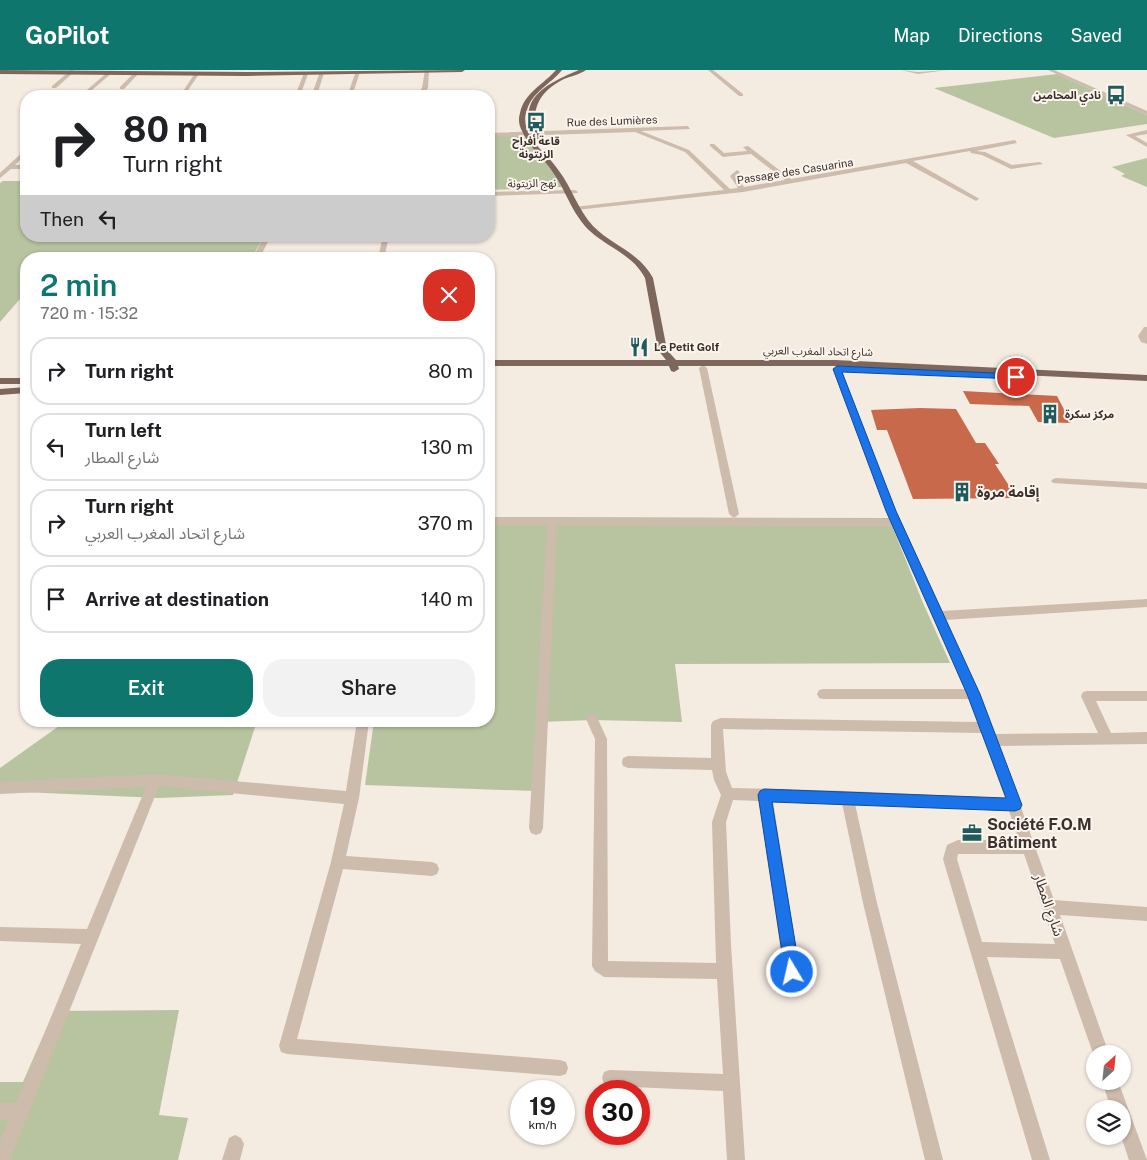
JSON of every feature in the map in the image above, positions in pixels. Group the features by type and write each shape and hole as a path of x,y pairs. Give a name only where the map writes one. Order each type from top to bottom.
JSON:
{"main road":[{"path":"0,72 306,74 340,71 462,70"},
{"path":"549,70 570,75"},
{"path":"553,155 531,125 533,108 536,101 549,86 583,70"},
{"path":"558,71 527,100 522,122 526,134 572,192"},
{"path":"570,180 578,210 593,231 631,256 646,271 651,286 663,350 674,366"},
{"path":"656,366 663,350"},
{"name":"شارع اتحاد المغرب العربي","path":"495,368 835,362 1147,378"},
{"name":"شارع اتحاد المغرب العربي","path":"495,363 656,366"},
{"name":"شارع اتحاد المغرب العربي","path":"674,366 837,369 1147,384"},
{"path":"0,383 20,381"},
{"path":"0,392 20,390"}],"street":[{"path":"710,70 742,95"},
{"path":"903,70 918,73 945,70"},
{"path":"1050,70 1147,113"},
{"path":"54,87 73,71"},
{"path":"424,90 428,71"},
{"path":"89,90 111,72"},
{"path":"353,90 358,72"},
{"path":"122,88 137,73"},
{"path":"316,90 322,73"},
{"path":"186,90 197,74"},
{"path":"299,90 306,74"},
{"name":"Rue des Lumières","path":"495,134 688,128"},
{"path":"634,131 687,151 729,192"},
{"path":"1147,132 1129,135 1147,145"},
{"name":"Passage des Casuarina","path":"578,210 743,190 1015,142"},
{"path":"712,144 723,155 749,149 791,182"},
{"path":"909,161 976,151 983,152 1011,167 1040,164"},
{"path":"0,176 20,156"},
{"path":"909,161 976,199"},
{"path":"8,167 20,167"},
{"path":"737,172 733,176 743,190"},
{"name":"نهج الزيتونة","path":"495,194 572,192"},
{"path":"1147,329 1142,336 1147,342"},
{"path":"703,368 734,514"},
{"name":"شارع المطار","path":"837,369 891,511 989,734 1098,1045"},
{"path":"1056,481 1147,486"},
{"path":"495,521 897,523"},
{"path":"536,828 552,522"},
{"path":"937,616 1147,603"},
{"path":"823,694 973,694"},
{"path":"1107,738 1087,696 1147,696"},
{"path":"592,719 601,739 600,966 604,969 725,971"},
{"path":"728,794 722,785 719,764 716,730 717,725 721,723 989,734 1147,738"},
{"path":"362,727 352,798 338,862 287,1046 560,1068"},
{"path":"628,762 719,764"},
{"path":"0,788 156,780 352,798"},
{"path":"1,1160 156,780"},
{"path":"728,794 719,822 736,1160"},
{"path":"728,794 847,797 1015,805"},
{"path":"764,795 792,972"},
{"path":"847,797 870,903 934,1160"},
{"path":"1029,847 963,847 955,848 950,852 951,864 1041,1160"},
{"path":"338,862 432,868"},
{"path":"1050,906 1147,914"},
{"path":"0,934 91,937"},
{"path":"978,949 1065,952"},
{"path":"610,1078 732,1083"},
{"path":"0,1111 21,1112"},
{"path":"1131,1140 1138,1160"}],"green space":[{"path":"1057,74 1147,115 1147,124 1054,138 934,88"},
{"path":"495,136 523,136 551,167 562,187 495,190"},
{"path":"1147,158 1147,187 1121,176 1125,174 1112,167"},
{"path":"3,181 20,181 20,242 261,242 255,252 20,252 20,299 0,322 0,183"},
{"path":"495,517 889,518 923,603 950,663 675,664 682,722 592,720 541,722 534,791 365,785 373,727 495,727"},
{"path":"58,727 255,727 233,795 159,798 0,791 0,768"},
{"path":"179,1010 159,1115 188,1118 178,1160 0,1160 0,1082 23,1082 54,1011"}],"building":[{"name":"مركز سكرة","path":"963,391 1057,396 1071,423 1038,422 1029,406 970,404"},
{"path":"956,409 976,443 985,443 999,464 995,464 1017,498 913,499 887,430 877,430 871,410"}],"place":[{"name":"نادي المحامين","path":"1116,95"},
{"name":"قاعة أفراح الزيتونة","path":"536,122"},
{"name":"Le Petit Golf","path":"639,347"},
{"name":"مركز سكرة","path":"1050,414"},
{"name":"إقامة مروة","path":"962,492"},
{"name":"Société F.O.M Bâtiment","path":"972,833"}],"route":[{"path":"792,972 764,795 1015,805 973,694 891,511 837,369 1016,377"}]}
